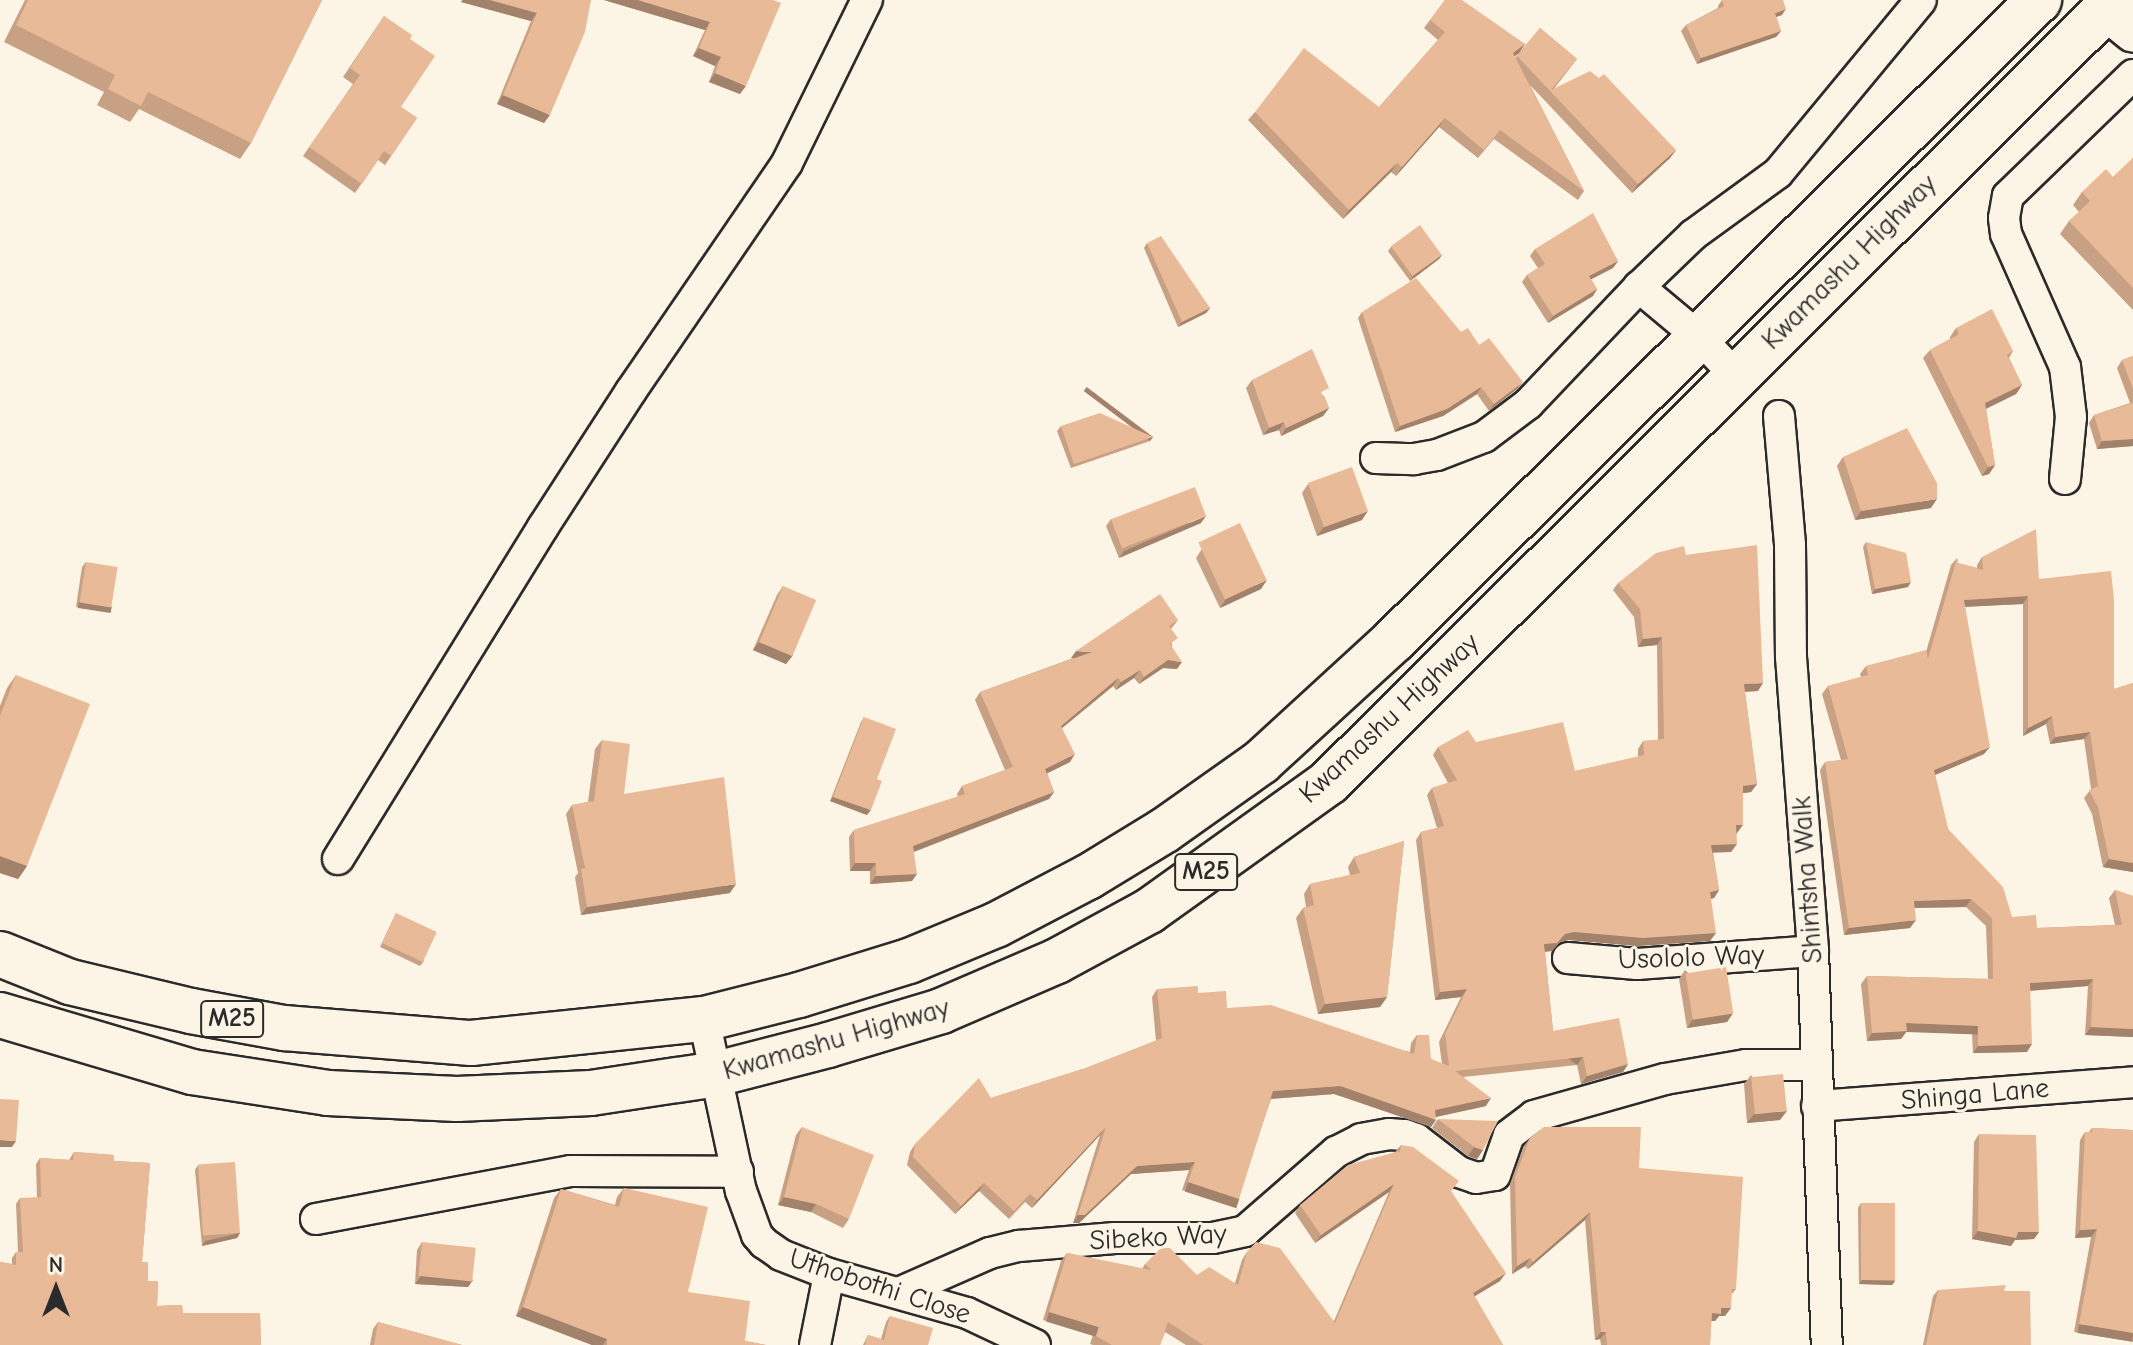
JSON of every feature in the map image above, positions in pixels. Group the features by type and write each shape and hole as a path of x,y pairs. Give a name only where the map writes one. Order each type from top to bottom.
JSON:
{"main road":[{"name":"Kwamashu Highway","path":"0,954 70,982 191,1011 284,1028 412,1040 522,1040 704,1019 799,995 909,961 996,925 1165,830 1261,762 1394,640 2039,0"},
{"name":"Kwamashu Highway","path":"0,1015 192,1072 328,1093 457,1099 591,1093 716,1074 941,1011 1057,961 1149,911 1329,782 1501,613 1735,375 2118,14"}],"street":[{"path":"338,859 543,527 631,391 787,163 867,0"},
{"path":"1376,458 1414,459 1484,437 1528,404 1693,235 1778,173 1921,0"},
{"path":"2065,479 2071,417 2065,367 2006,234 2004,218 2008,196 2133,75"},
{"path":"1639,287 1700,338 1735,375"},
{"name":"Shintsha Walk","path":"1779,416 1790,545 1791,657 1813,951 1827,1345"},
{"name":"Usololo Way","path":"1568,958 1637,964 1813,951"},
{"name":"Uthobothi Close","path":"704,1019 738,1172 757,1235 764,1243 781,1255 829,1274 967,1313 1035,1345"},
{"name":"Sibeko Way","path":"901,1292 990,1253 1019,1246 1115,1238 1213,1238 1245,1231 1336,1152 1361,1139 1389,1134 1405,1135 1416,1139 1459,1172 1476,1178 1495,1175 1509,1135 1534,1116 1665,1079 1746,1065 1816,1065"},
{"name":"Shinga Lane","path":"1817,1106 2133,1082"},
{"path":"316,1219 571,1171 738,1172"},
{"path":"815,1345 829,1274"}],"building":[{"path":"28,0 322,0 251,143 148,92 141,106 108,89 115,75 16,25"},
{"path":"490,0 591,0 585,32 550,115 503,95 537,13"},
{"path":"638,0 773,0 781,3 746,86 715,73 721,57 699,48 710,22"},
{"path":"1445,0 1462,0 1525,44 1513,53 1584,191 1500,130 1484,150 1445,118 1402,167 1397,163 1349,210 1255,112 1304,48 1379,107 1445,32 1430,20"},
{"path":"1722,0 1783,0 1786,9 1775,13 1781,31 1701,58 1686,25 1724,6"},
{"path":"384,16 435,56 401,107 417,118 391,156 384,151 362,184 309,147 360,75 350,68"},
{"path":"1540,28 1577,59 1551,90 1590,71 1599,78 1604,74 1676,150 1638,184 1517,56"},
{"path":"2133,158 2133,288 2069,221 2090,201 2082,192 2106,169 2113,177"},
{"path":"1593,213 1618,261 1589,276 1597,289 1553,316 1527,275 1545,264 1535,249"},
{"path":"1420,225 1442,255 1413,276 1391,246"},
{"path":"1161,236 1210,308 1182,322 1147,243"},
{"path":"1416,278 1461,332 1468,328 1479,345 1489,338 1523,382 1494,404 1481,387 1447,409 1400,426 1362,312"},
{"path":"1992,309 2013,351 2007,355 2022,385 1985,403 1995,465 1988,467 1930,350 1959,334 1956,328"},
{"path":"1312,349 1329,388 1321,392 1329,408 1286,428 1284,422 1269,428 1252,380"},
{"path":"2133,356 2133,389 2122,360"},
{"path":"2133,403 2133,439 2102,441 2094,415"},
{"path":"1100,413 1153,437 1074,464 1061,426"},
{"path":"1907,428 1937,483 1937,499 1861,511 1843,457"},
{"path":"1352,467 1368,511 1324,527 1308,483"},
{"path":"1195,487 1206,516 1122,548 1111,519"},
{"path":"1240,523 1267,580 1225,600 1198,542"},
{"path":"2036,529 2039,579 2111,571 2114,689 2133,683 2133,863 2109,859 2098,807 2089,790 2098,786 2090,732 2055,737 2052,716 2028,728 2028,596 1964,600 1990,747 1934,770 1948,829 2003,887 2012,917 2036,915 2037,928 2122,925 2115,890 2133,896 2133,1029 2091,1027 2093,979 2030,983 2032,1044 1978,1046 1978,1026 1906,1023 1907,1031 1872,1033 1867,976 1993,979 1992,918 1971,899 1914,901 1916,920 1849,928 1825,762 1848,759 1828,686 1868,675 1866,666 1926,650 1928,659 1957,558 1958,563 1983,570 1982,557"},
{"path":"1866,542 1906,553 1911,582 1875,589"},
{"path":"1757,545 1763,683 1744,684 1757,784 1743,786 1743,825 1736,825 1737,844 1711,845 1719,890 1710,892 1716,933 1643,938 1574,932 1565,934 1557,943 1544,944 1553,1031 1619,1018 1628,1064 1587,1076 1583,1057 1455,1071 1491,1098 1435,1110 1436,1120 1340,1086 1273,1091 1239,1199 1188,1182 1195,1162 1137,1166 1085,1215 1078,1215 1106,1127 1037,1200 1030,1194 1014,1211 984,1183 961,1206 913,1157 915,1144 979,1078 991,1098 1086,1068 1162,1038 1157,989 1198,986 1198,993 1226,991 1227,1008 1271,1005 1414,1054 1417,1035 1429,1035 1431,1059 1449,1066 1445,1034 1467,989 1440,992 1421,832 1444,826 1432,788 1457,780 1438,747 1468,730 1476,742 1563,722 1575,771 1644,755 1643,741 1664,739 1662,637 1643,639 1640,609 1618,583 1656,553 1684,546 1686,555"},
{"path":"86,562 118,567 111,608 80,602"},
{"path":"783,586 816,600 792,656 759,642"},
{"path":"1160,594 1178,620 1169,626 1178,638 1170,644 1182,662 1168,660 1144,677 1140,670 1121,682 1118,678 1061,726 1075,754 1045,769 1054,792 913,846 917,874 876,876 876,863 855,863 854,830 965,794 962,786 1013,767 980,692 1092,652 1076,651"},
{"path":"16,675 90,704 27,866 0,856 0,716"},
{"path":"864,717 896,729 877,779 882,781 871,810 833,797"},
{"path":"602,740 630,744 624,794 724,777 736,884 587,907 581,869 585,868 572,805 594,801"},
{"path":"1404,841 1387,997 1325,1004 1303,908 1314,905 1310,884 1360,873 1354,857"},
{"path":"396,913 437,932 423,962 382,943"},
{"path":"1726,967 1733,1013 1693,1020 1686,973"},
{"path":"1783,1074 1787,1111 1755,1114 1751,1077"},
{"path":"0,1099 19,1100 16,1141 0,1140"},
{"path":"1438,1119 1498,1121 1483,1150 1474,1147"},
{"path":"802,1127 874,1155 849,1219 816,1204 784,1197"},
{"path":"1544,1127 1641,1127 1639,1168 1743,1177 1736,1289 1732,1289 1731,1308 1721,1308 1721,1314 1712,1313 1710,1345 1607,1345 1606,1332 1601,1332 1590,1212 1533,1262 1530,1258 1517,1266 1515,1177 1530,1138"},
{"path":"2092,1128 2133,1130 2133,1333 2079,1324 2097,1229 2080,1230 2085,1132 2092,1132"},
{"path":"1979,1134 2036,1135 2039,1232 2018,1232 2016,1238 1978,1231"},
{"path":"1401,1145 1413,1147 1459,1181 1451,1191 1506,1273 1473,1293 1503,1345 1203,1345 1168,1322 1160,1345 1112,1345 1096,1336 1099,1327 1049,1312 1067,1253 1151,1270 1145,1264 1161,1248 1170,1248 1197,1275 1209,1267 1238,1285 1247,1252 1256,1242 1280,1248 1335,1323 1394,1184 1321,1235 1300,1205 1348,1165 1400,1151"},
{"path":"74,1152 114,1155 114,1161 150,1163 142,1262 148,1262 148,1281 158,1281 157,1306 182,1305 183,1313 260,1313 261,1345 0,1345 0,1262 16,1265 16,1252 23,1252 20,1198 41,1197 40,1158 73,1160"},
{"path":"235,1162 240,1233 203,1235 198,1165"},
{"path":"624,1188 708,1207 688,1292 750,1301 745,1341 766,1345 607,1345 607,1339 523,1307 561,1189 619,1207"},
{"path":"1861,1203 1895,1203 1895,1280 1861,1280"},
{"path":"422,1242 476,1248 472,1281 418,1276"},
{"path":"2006,1285 2004,1291 2030,1291 2031,1345 1926,1345 1938,1290"},
{"path":"890,1316 933,1328 928,1345 865,1345 868,1335 884,1340"},
{"path":"378,1322 462,1345 374,1345"}]}
